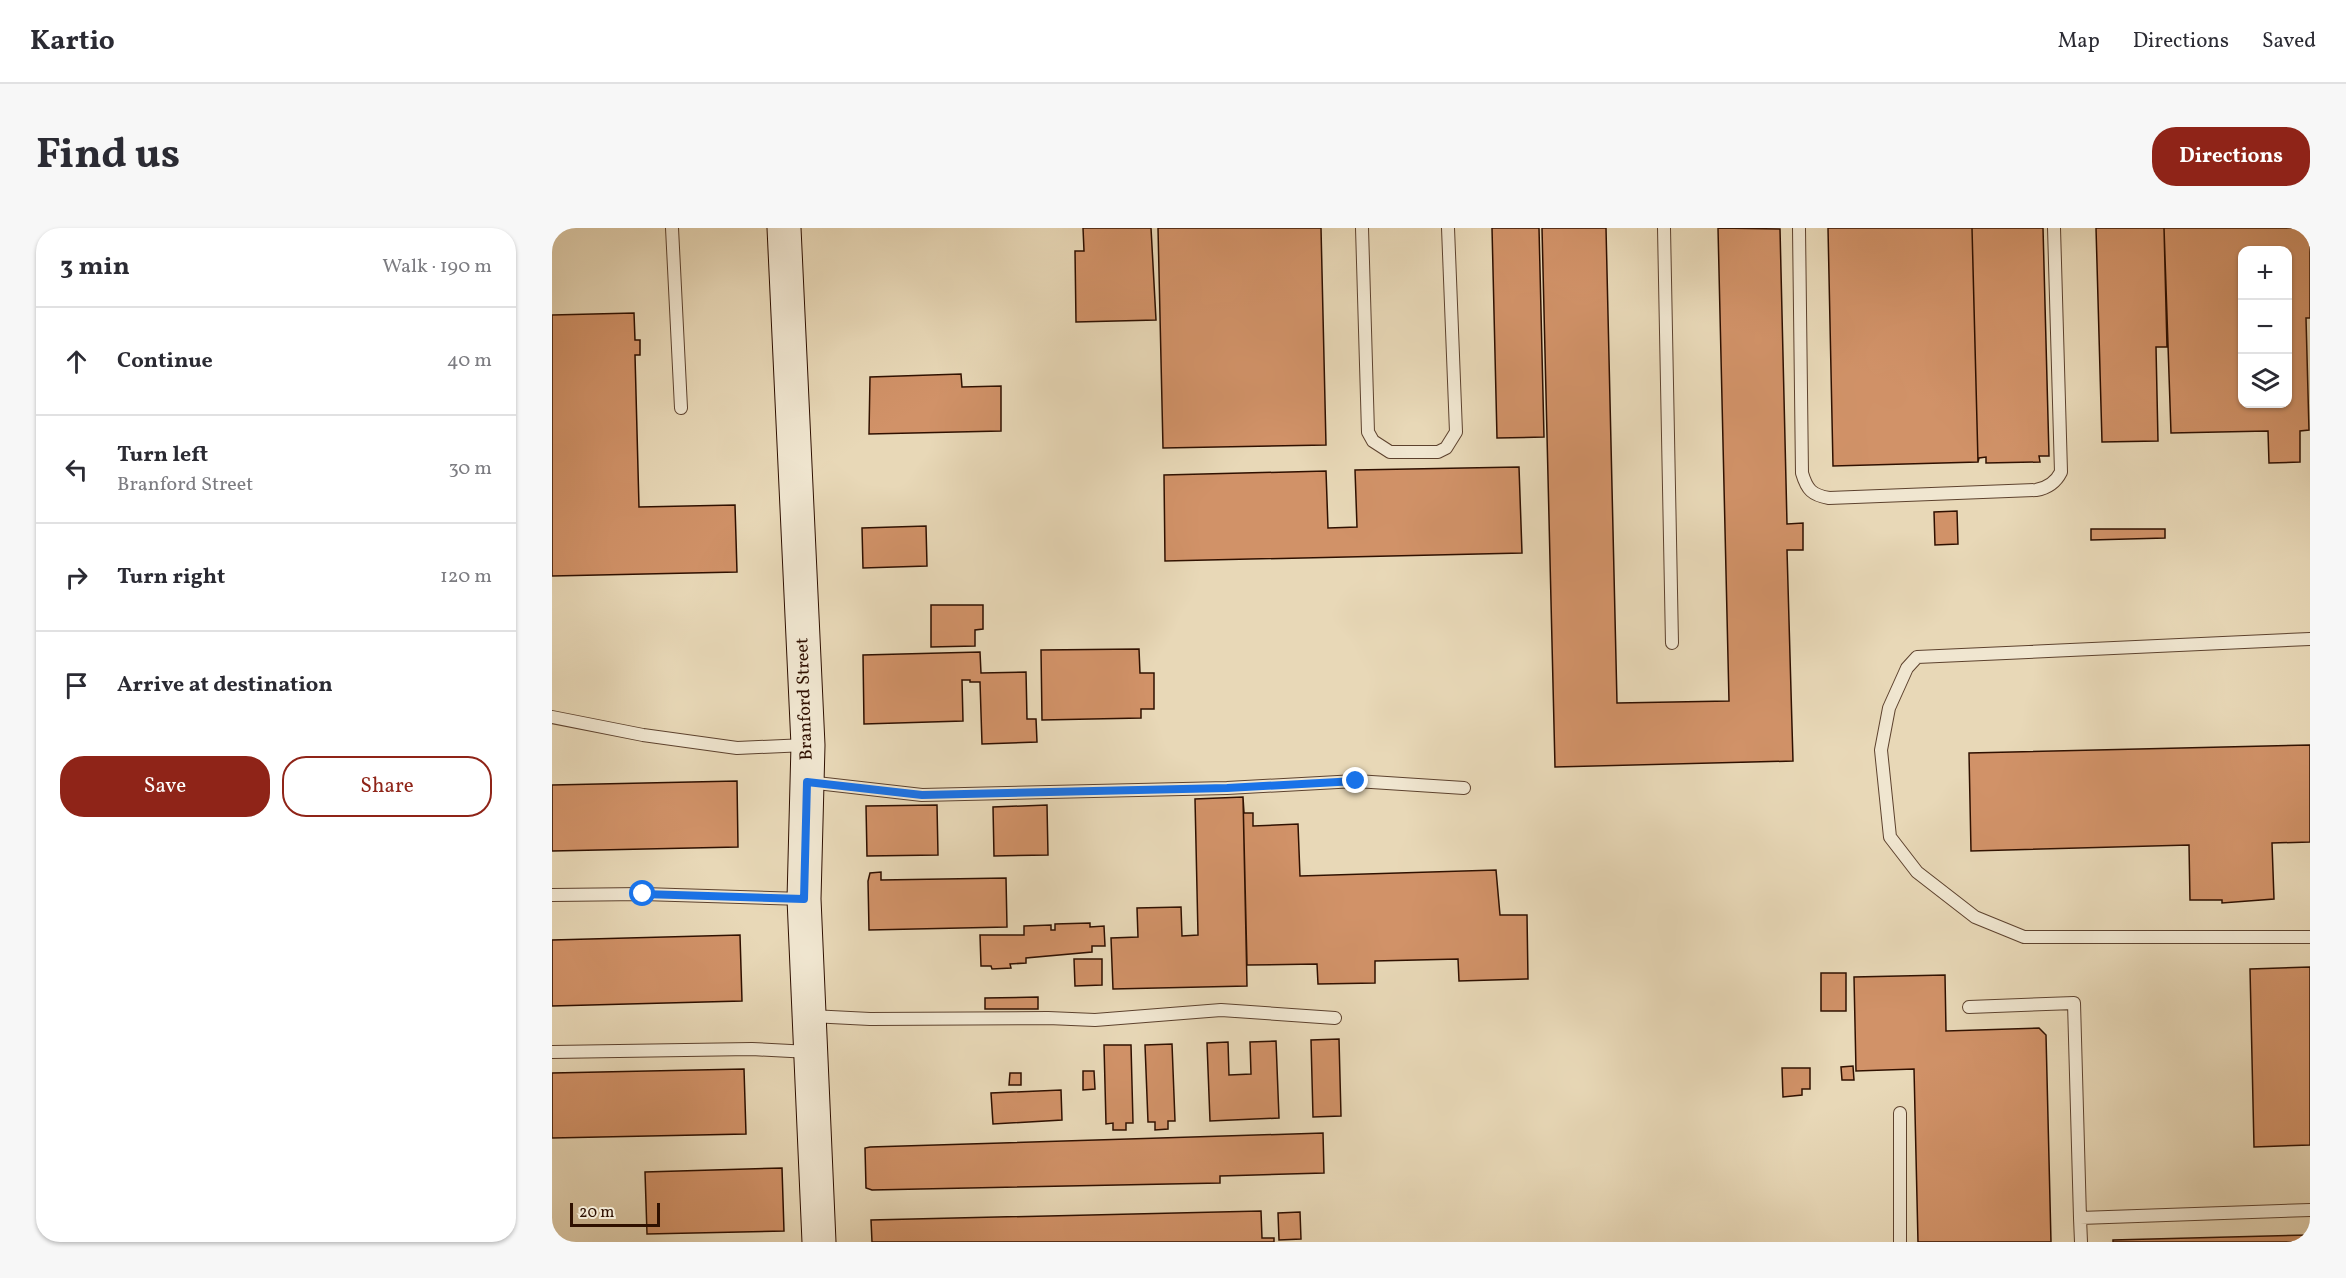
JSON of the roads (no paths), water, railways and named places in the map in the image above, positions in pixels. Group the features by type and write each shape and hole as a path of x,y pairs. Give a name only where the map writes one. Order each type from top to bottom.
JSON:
{"main road":[{"name":"Branford Street","path":"784,228 808,745 804,899 819,1242"}],"lane":[{"path":"672,228 681,408"},
{"path":"1362,228 1368,432 1373,441 1390,452 1438,452 1446,448 1456,432 1448,228"},
{"path":"1664,228 1672,643"},
{"path":"1799,228 1802,473 1806,486 1815,495 1829,498 2036,490 2043,489 2057,479 2061,472 2054,228"},
{"path":"2310,639 1917,657 1907,668 1889,708 1881,750 1890,837 1917,872 1975,917 2024,938 2310,937"},
{"path":"552,717 643,735 737,748 808,745"},
{"path":"807,782 922,795 1227,788 1356,781 1464,789"},
{"path":"552,895 688,895 804,899"},
{"path":"1969,1007 2074,1003 2081,1242"},
{"path":"810,1016 870,1019 1095,1020 1221,1010 1335,1018"},
{"path":"552,1052 752,1049 811,1052"},
{"path":"1900,1113 1900,1242"},
{"path":"2080,1218 2310,1210"}]}
